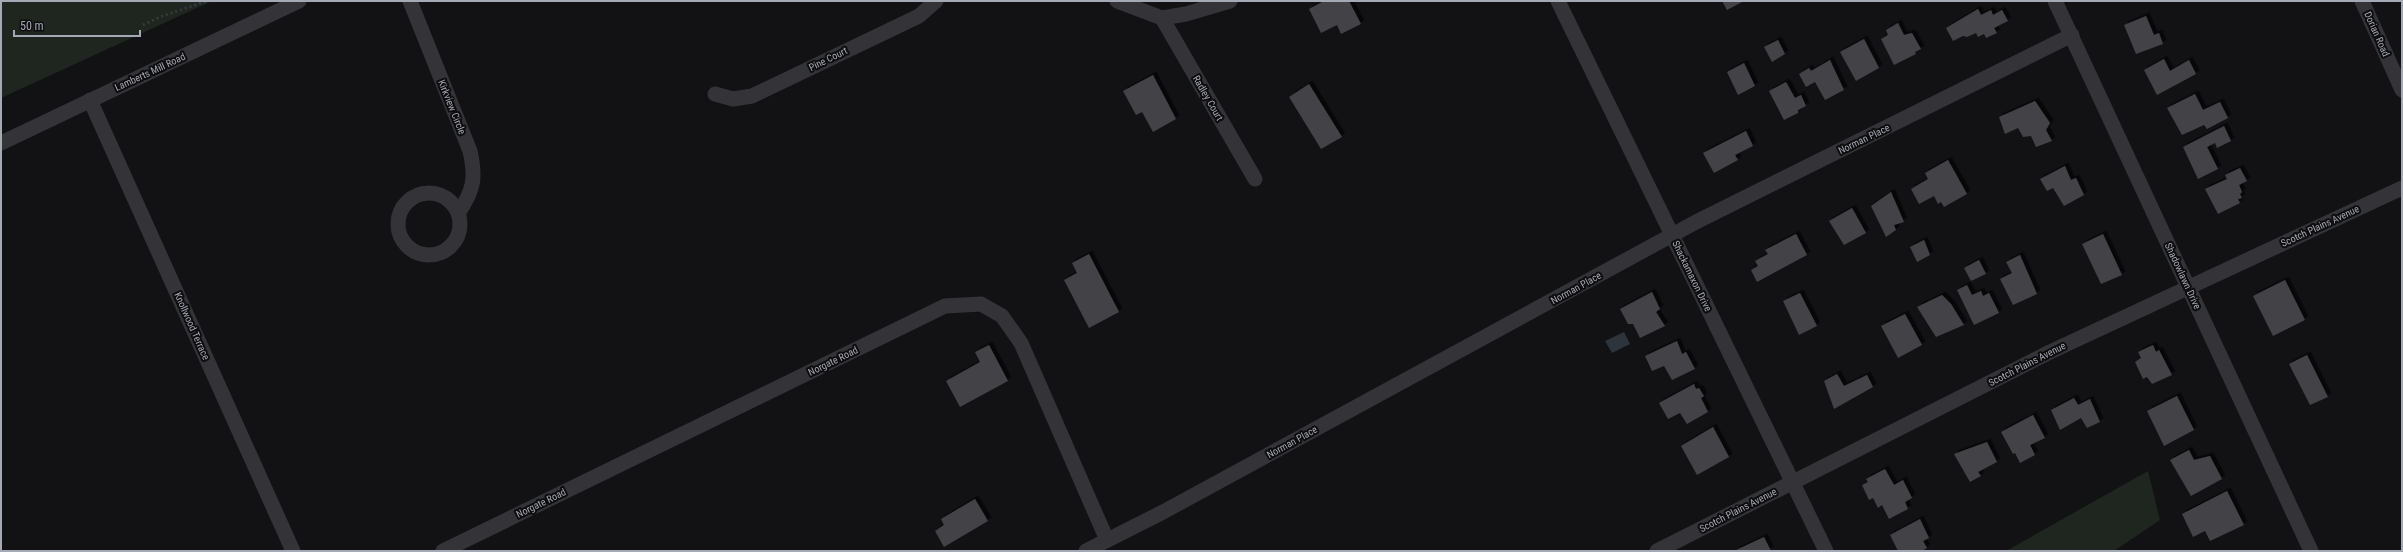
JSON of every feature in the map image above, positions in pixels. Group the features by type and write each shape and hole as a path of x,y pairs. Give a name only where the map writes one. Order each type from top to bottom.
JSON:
{"street":[{"name":"Lamberts Mill Road","path":"1,142 299,1"},
{"name":"Kirkview Circle","path":"410,1 470,151 475,172 470,194 458,212"},
{"name":"Pine Court","path":"715,94 733,99 752,96 918,16 936,1"},
{"path":"1117,1 1162,18 1186,14 1230,1"},
{"name":"Shackamaxon Drive","path":"1558,1 1826,551"},
{"name":"Shadowlawn Drive","path":"2055,1 2311,551"},
{"name":"Dorian Road","path":"2362,1 2402,90"},
{"name":"Radley Court","path":"1162,18 1255,178"},
{"name":"Norman Place","path":"1086,551 1163,512 1672,235 2072,35"},
{"name":"Knollwood Terrace","path":"90,100 293,551"},
{"name":"Scotch Plains Avenue","path":"1657,551 2050,352 2402,188"},
{"path":"434,193 443,196 451,202 458,212 459,232 456,240 447,250 435,255 421,253 413,250 401,236 399,216 405,205 421,194 434,193"},
{"name":"Norgate Road","path":"442,551 945,306 981,304 1002,316 1021,343 1107,540"}],"path":[{"path":"144,25 162,16 207,1"}],"shaded area":[{"path":"1,1 212,1 1,98"},
{"path":"1624,332 1630,344 1612,353 1605,341"},
{"path":"2148,471 2160,520 2114,551 2006,551"}],"building":[{"path":"1324,1 1349,1 1361,24 1341,34 1337,25 1321,33 1309,9"},
{"path":"1722,1 1744,1 1727,10"},
{"path":"1978,9 1981,15 1991,10 1993,15 2002,10 2008,21 1994,28 1997,33 1986,38 1984,34 1978,37 1976,33 1967,37 1963,36 1953,41 1946,28"},
{"path":"2146,16 2154,35 2159,33 2163,44 2136,54 2124,25"},
{"path":"1898,23 1904,35 1912,33 1921,49 1915,52 1916,54 1894,65 1881,39 1888,35 1886,30"},
{"path":"1864,39 1879,68 1856,81 1840,52"},
{"path":"1778,40 1785,54 1772,62 1764,47"},
{"path":"2164,59 2170,71 2189,60 2196,74 2157,95 2144,70"},
{"path":"1830,60 1844,90 1825,100 1815,82 1806,87 1799,74 1809,68 1811,71"},
{"path":"1744,63 1755,86 1738,95 1727,72"},
{"path":"1153,75 1176,119 1153,132 1142,112 1136,115 1123,91"},
{"path":"1786,82 1795,98 1801,95 1806,106 1798,110 1798,113 1784,120 1769,91"},
{"path":"1309,84 1342,137 1321,149 1289,97"},
{"path":"2195,94 2203,110 2220,102 2228,118 2207,129 2204,125 2182,135 2167,108"},
{"path":"2035,101 2050,123 2046,130 2052,141 2036,147 2031,136 2023,137 2018,128 2005,134 1999,117"},
{"path":"2224,126 2231,141 2217,148 2215,143 2207,147 2218,169 2198,179 2183,147"},
{"path":"1746,131 1753,146 1735,155 1738,160 1714,173 1703,153"},
{"path":"1948,160 1967,194 1944,207 1941,202 1938,204 1934,196 1919,204 1911,189 1928,179 1925,173"},
{"path":"2065,166 2071,180 2076,178 2084,195 2064,206 2053,188 2047,191 2040,179"},
{"path":"2240,168 2247,181 2239,185 2242,192 2240,194 2242,198 2238,199 2240,203 2218,214 2205,189 2227,179 2225,175"},
{"path":"1891,192 1904,222 1894,225 1896,230 1886,237 1871,206"},
{"path":"1852,208 1866,233 1844,245 1829,221"},
{"path":"1796,234 1807,255 1757,282 1751,270 1758,266 1755,261 1768,254 1765,250"},
{"path":"2103,234 2122,275 2101,284 2082,244"},
{"path":"1924,240 1930,255 1917,262 1910,247"},
{"path":"1089,254 1119,312 1089,328 1064,280 1077,273 1072,263"},
{"path":"2020,255 2037,294 2013,305 2000,279 2012,273 2006,262"},
{"path":"1979,260 1986,274 1971,281 1964,268"},
{"path":"2285,280 2305,320 2273,336 2253,296"},
{"path":"1967,285 1972,295 1981,291 1983,296 1989,293 1999,313 1974,325 1957,290"},
{"path":"1652,292 1660,309 1656,312 1665,326 1640,338 1633,324 1628,324 1620,309"},
{"path":"1800,293 1817,326 1799,335 1783,301"},
{"path":"1942,295 1951,304 1964,325 1936,337 1917,307"},
{"path":"1905,314 1922,345 1898,358 1881,326"},
{"path":"1677,341 1682,354 1686,352 1695,369 1672,380 1664,366 1652,371 1645,356"},
{"path":"989,345 1008,381 960,407 946,381 980,362 975,352"},
{"path":"2153,345 2156,352 2159,350 2172,375 2152,384 2147,377 2143,379 2135,362 2141,358 2138,352"},
{"path":"2307,355 2328,397 2310,405 2289,364"},
{"path":"1837,374 1844,386 1867,375 1873,387 1834,409 1824,381"},
{"path":"1694,384 1696,389 1699,388 1704,396 1701,398 1708,412 1687,424 1680,413 1668,419 1659,403"},
{"path":"2177,396 2194,430 2164,446 2147,411"},
{"path":"2074,398 2078,405 2090,399 2100,422 2087,428 2081,418 2060,430 2051,410"},
{"path":"2033,415 2045,438 2030,445 2035,455 2020,463 2015,453 2013,454 2001,432"},
{"path":"1713,427 1729,457 1697,475 1681,446"},
{"path":"1987,442 1997,462 1978,472 1981,476 1970,482 1954,454"},
{"path":"2189,450 2194,460 2210,456 2222,479 2191,496 2170,460"},
{"path":"1885,469 1894,485 1903,480 1912,498 1905,502 1908,509 1889,519 1882,505 1878,508 1873,498 1869,500 1862,485 1868,482 1866,479"},
{"path":"2227,491 2244,525 2210,541 2205,531 2193,537 2182,514"},
{"path":"975,499 988,521 944,547 935,531 944,525 941,519"},
{"path":"1920,519 1929,538 1923,541 1927,548 1922,551 1898,551 1890,535"},
{"path":"1764,537 1771,551 1734,551"}]}
